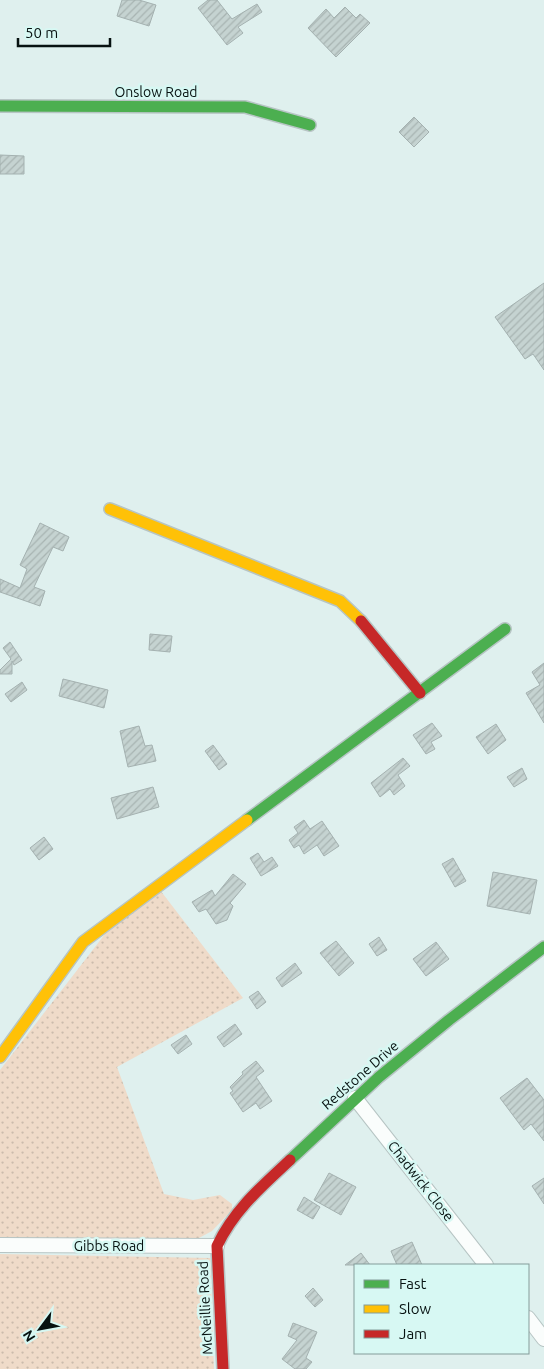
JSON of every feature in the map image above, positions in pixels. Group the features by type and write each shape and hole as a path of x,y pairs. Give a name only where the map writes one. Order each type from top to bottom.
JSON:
{"street":[{"name":"Onslow Road","path":"0,106 245,107 310,125"},
{"path":"110,509 340,601 354,613 420,693"},
{"path":"0,1057 83,942 505,629"},
{"name":"Redstone Drive","path":"217,1246 222,1234 244,1206 355,1098 448,1020 544,947"},
{"name":"Chadwick Close","path":"355,1098 485,1264"},
{"name":"Gibbs Road","path":"0,1245 217,1246"},
{"name":"McNeillie Road","path":"217,1246 223,1369"},
{"path":"529,1319 544,1339"}],"shaded area":[{"path":"160,890 243,998 117,1067 164,1194 193,1200 220,1195 232,1204 232,1210 212,1231 199,1238 0,1238 0,1070 105,934"},
{"path":"0,1254 210,1258 214,1369 0,1369"}],"building":[{"path":"122,0 139,0 156,5 149,26 117,16"},
{"path":"208,0 217,0 232,19 257,4 262,12 238,27 243,33 227,45 198,8"},
{"path":"345,7 356,18 360,14 370,23 336,57 308,28 326,9 334,18"},
{"path":"414,117 429,132 414,147 399,132"},
{"path":"0,155 24,156 24,174 0,174"},
{"path":"544,283 544,370 533,354 525,359 495,317"},
{"path":"40,523 69,537 63,551 53,547 34,587 45,591 40,606 0,592 0,579 20,588 27,569 20,565"},
{"path":"150,634 172,636 170,652 149,650"},
{"path":"10,642 22,660 14,665 12,661 12,674 0,674 0,670 11,659 3,648"},
{"path":"544,663 544,723 526,693 540,685 532,672"},
{"path":"63,679 108,690 104,708 59,696"},
{"path":"22,682 27,690 11,702 5,694"},
{"path":"432,723 442,736 431,742 435,749 426,754 413,735"},
{"path":"496,724 506,740 488,754 476,737"},
{"path":"139,726 145,746 152,745 156,761 128,767 120,731"},
{"path":"213,745 227,764 219,770 205,751"},
{"path":"403,758 410,766 398,775 405,786 394,795 390,789 380,797 371,783"},
{"path":"522,768 527,779 514,787 507,777"},
{"path":"153,787 159,807 117,819 111,798"},
{"path":"304,820 310,829 322,821 339,846 324,856 317,845 304,854 299,845 294,848 289,840 298,833 294,827"},
{"path":"44,837 53,849 39,860 30,848"},
{"path":"258,853 264,862 272,857 278,866 261,876 250,858"},
{"path":"453,858 466,881 455,887 442,864"},
{"path":"493,872 537,880 530,914 487,906"},
{"path":"233,874 246,884 230,903 233,906 227,920 216,924 206,909 199,912 192,902 212,890 215,896"},
{"path":"379,937 387,950 377,956 369,944"},
{"path":"336,941 354,963 339,976 320,953"},
{"path":"436,942 449,959 426,976 413,959"},
{"path":"295,963 302,973 282,987 276,978"},
{"path":"258,991 266,1002 257,1009 249,997"},
{"path":"235,1024 242,1034 224,1047 217,1037"},
{"path":"186,1035 192,1044 178,1054 171,1045"},
{"path":"256,1061 264,1071 256,1077 272,1101 260,1109 256,1103 243,1112 230,1093 233,1091 230,1087 243,1074 242,1072"},
{"path":"527,1078 544,1100 544,1141 531,1124 524,1130 500,1098"},
{"path":"329,1173 356,1187 341,1215 314,1200"},
{"path":"544,1178 544,1204 532,1186"},
{"path":"304,1197 320,1207 313,1219 297,1210"},
{"path":"412,1242 422,1264 397,1264 391,1251"},
{"path":"361,1253 369,1264 354,1264 345,1265"},
{"path":"313,1288 323,1300 315,1307 305,1296"},
{"path":"293,1323 317,1332 306,1358 312,1362 306,1369 295,1369 282,1359 297,1340 288,1336"}],"traffic: fast":[{"path":"0,106 245,107 310,125"},
{"path":"247,820 505,629"},
{"path":"290,1160 379,1077 544,947"}],"traffic: slow":[{"path":"110,509 340,601 361,621"},
{"path":"0,1057 83,942 247,820"}],"traffic: jam":[{"path":"361,621 420,693"},
{"path":"223,1369 217,1246 240,1210 290,1160"}]}
